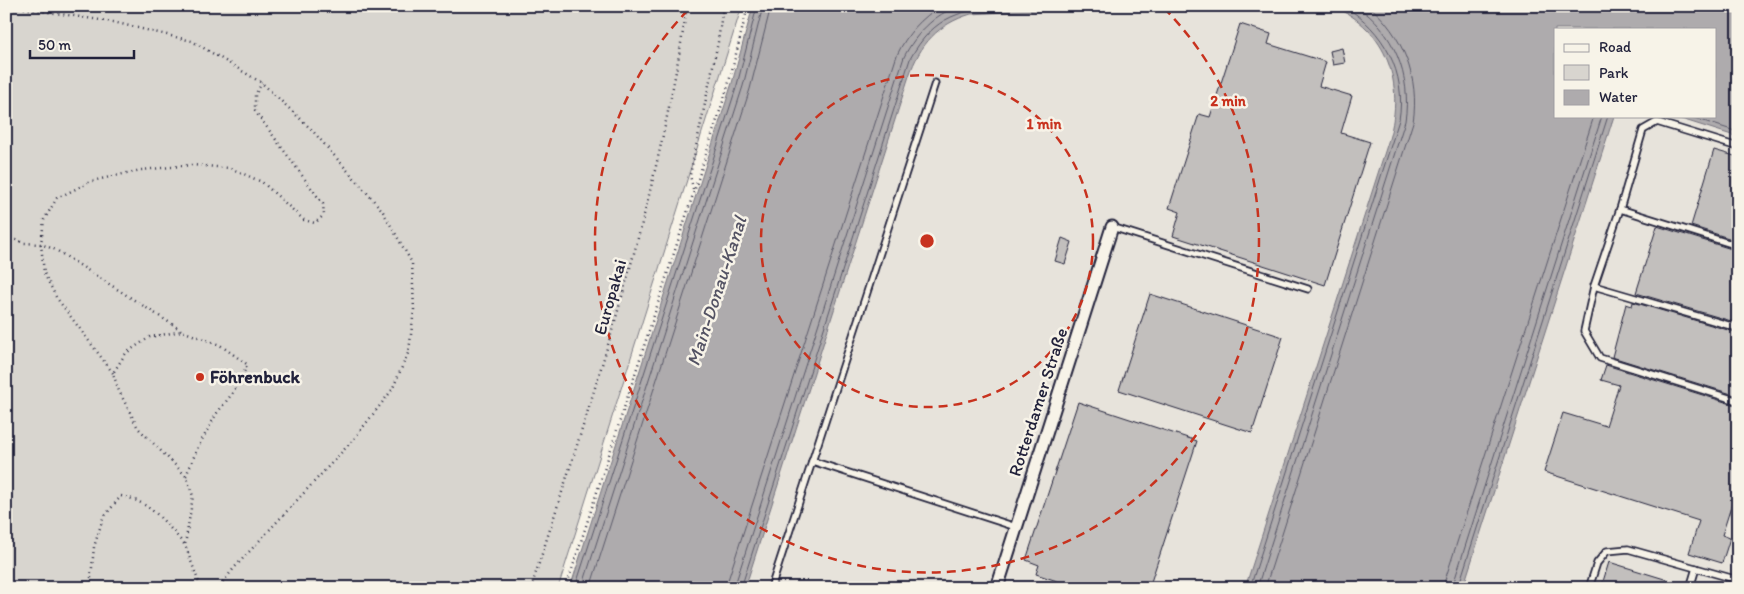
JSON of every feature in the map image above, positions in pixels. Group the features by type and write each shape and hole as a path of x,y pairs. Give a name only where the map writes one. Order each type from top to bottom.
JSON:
{"street":[{"name":"Rotterdamer Straße","path":"997,588 1112,227"}],"lane":[{"path":"772,588 935,83"},
{"path":"1738,147 1657,122 1643,130 1620,210 1594,286 1584,331 1600,358 1738,401"},
{"path":"1620,210 1738,246"},
{"path":"1112,227 1308,289"},
{"path":"1594,286 1738,328"},
{"path":"812,461 1016,527"},
{"path":"1589,588 1597,564 1607,551 1628,549 1738,580"},
{"path":"1690,588 1696,568"}],"path":[{"path":"9,6 113,22 192,41 262,83 311,129 382,210 412,263 414,310 409,351 392,390 353,440 235,567 218,588"},
{"name":"Europakai","path":"532,588 609,345 642,230 672,92 687,6"},
{"path":"694,191 690,175 718,42 722,6"},
{"path":"566,588 728,86 748,6"},
{"path":"185,546 193,496 186,476 138,428 119,391 113,373 56,297 44,273 41,244 44,220 57,198 92,181 141,170 192,165 230,168 262,182 304,220 315,224 324,215 323,204 255,111 254,95 262,83"},
{"path":"6,236 24,243 41,244 56,250 182,331 220,345 248,365 232,394 212,421 198,447 186,476"},
{"path":"113,373 126,353 150,337 182,331"},
{"path":"90,588 94,547 103,518 121,496 134,499 154,511 185,546 201,588"}],"shaded area":[{"path":"929,6 1738,6 1738,588 745,588 909,76"}],"green space":[{"path":"6,6 742,6 558,588 6,588"}],"water":[{"name":"Main-Donau-Kanal","path":"753,6 1105,6 971,14 949,23 932,37 919,54 909,76 745,588 570,588 732,83"},
{"path":"1333,6 1738,6 1738,137 1678,118 1716,118 1716,28 1554,28 1554,118 1613,118 1463,588 1245,588 1389,139 1393,118 1395,98 1393,79 1388,61 1379,44 1367,29 1352,16"}],"building":[{"path":"1240,24 1271,34 1268,44 1326,62 1319,86 1352,96 1341,133 1370,142 1325,285 1173,236 1180,212 1169,208 1199,114 1210,117"},
{"path":"1342,48 1345,63 1333,65 1330,51"},
{"path":"1714,150 1738,157 1738,241 1691,226"},
{"path":"1657,226 1738,251 1738,323 1636,293"},
{"path":"1062,238 1072,242 1065,264 1055,261"},
{"path":"1150,294 1283,337 1252,433 1119,390"},
{"path":"1633,302 1738,333 1738,396 1612,357 1626,304 1632,306"},
{"path":"1606,365 1738,406 1738,485 1722,535 1730,538 1722,563 1689,553 1699,521 1544,472 1563,413 1606,426 1619,385 1601,380"},
{"path":"1078,402 1197,441 1149,588 1078,588 1036,574 1039,565 1026,560"},
{"path":"1609,562 1684,585 1684,588 1601,588"}],"place":[{"name":"Föhrenbuck","path":"200,377"}]}
